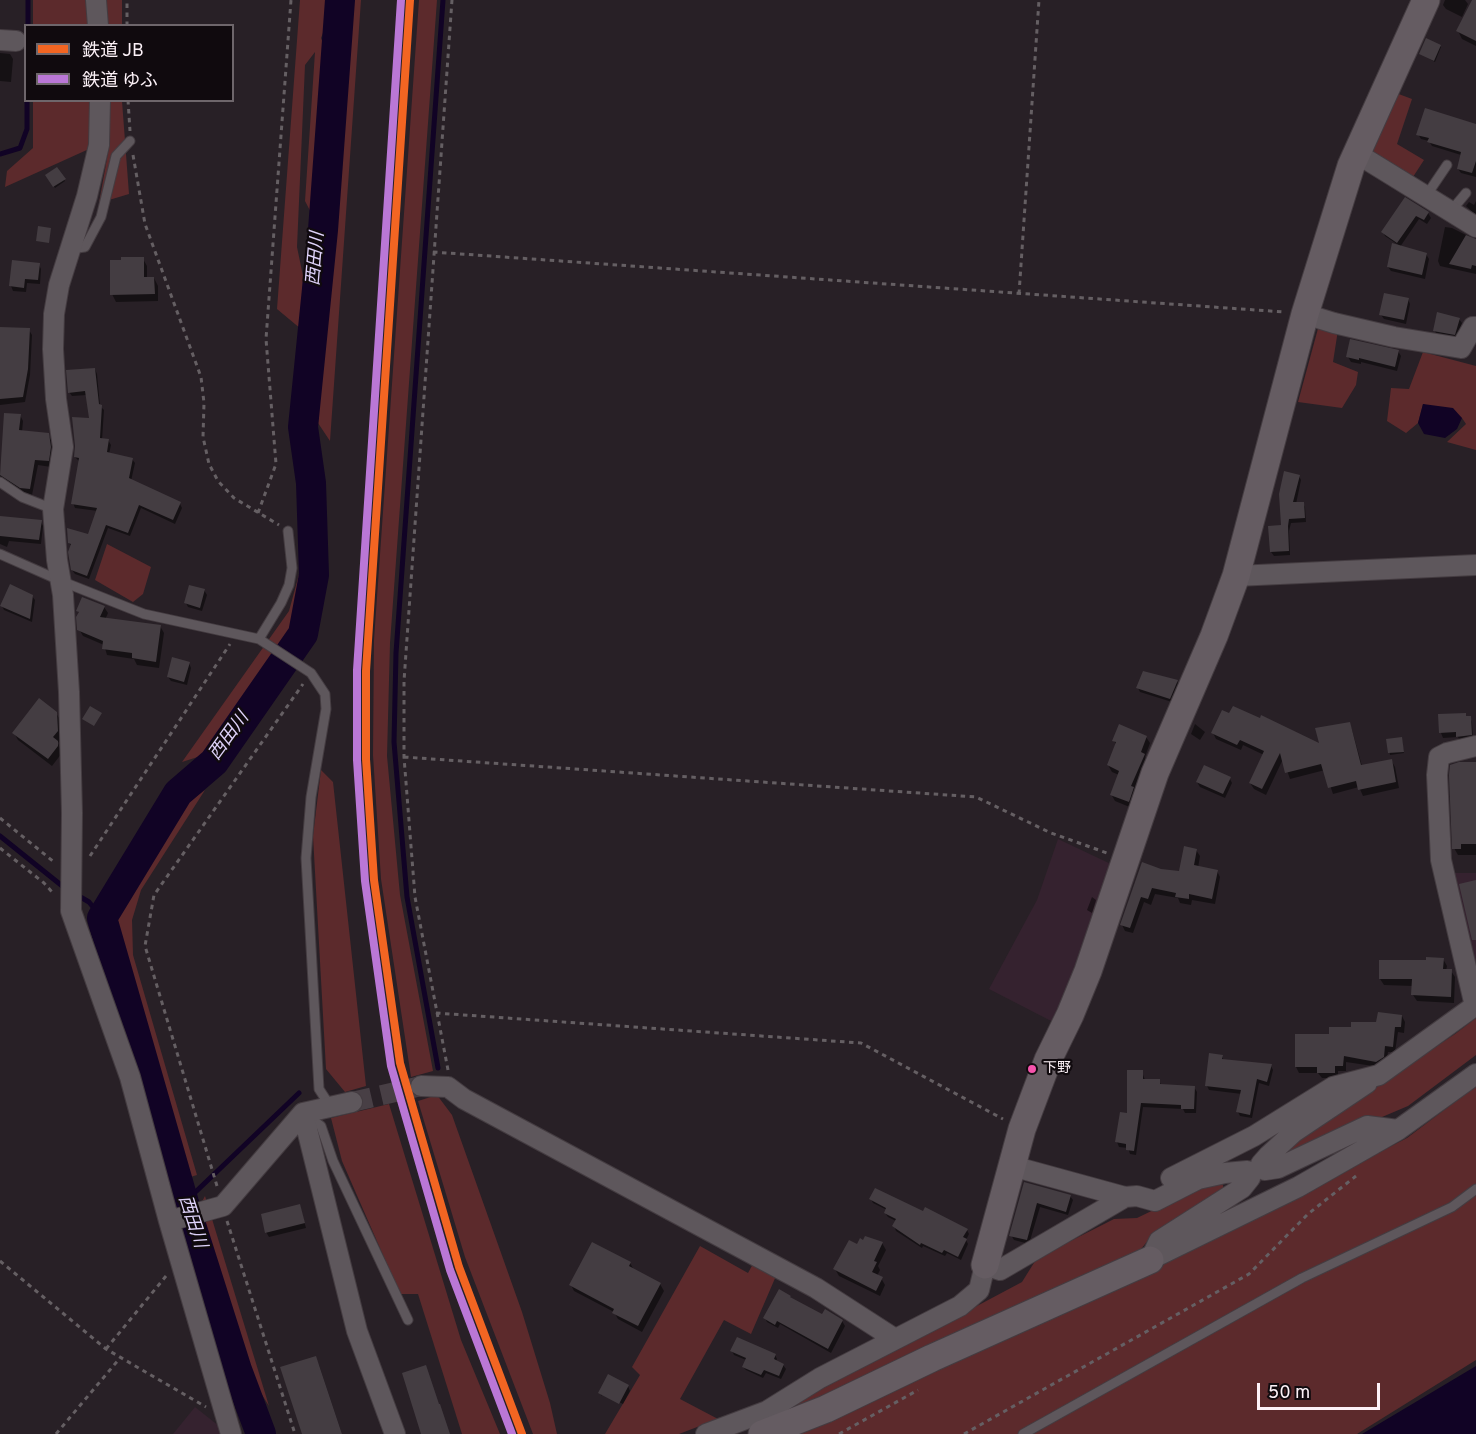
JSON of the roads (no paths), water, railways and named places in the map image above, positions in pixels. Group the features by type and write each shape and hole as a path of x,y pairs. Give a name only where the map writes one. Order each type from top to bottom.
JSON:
{"street":[{"path":"96,0 98,24"},
{"path":"706,1434 767,1411 820,1378 960,1306 979,1290 1022,1129 1048,1060 1089,971 1155,773 1214,636 1236,576 1305,314 1351,166 1426,0"},
{"path":"100,102 99,146 87,196 69,249 54,314 53,349 56,399 63,447 53,509 57,561 63,595 69,692 72,813 71,907 130,1077 229,1427"},
{"path":"1356,153 1476,227"},
{"path":"1305,314 1394,337 1461,348 1473,327 1476,327"},
{"path":"1236,576 1476,565"},
{"path":"1150,1260 1160,1241 1242,1188 1269,1155 1293,1132 1379,1075 1475,1005 1441,860 1437,775 1439,757 1476,746"},
{"path":"762,1434 825,1409 1150,1260 1298,1187 1398,1130 1476,1074"},
{"path":"985,1265 1000,1270 1131,1197 1254,1136 1333,1087 1379,1075"},
{"path":"421,1086 448,1087 464,1099 816,1288 895,1339"},
{"path":"172,1221 223,1206 303,1113 352,1102"},
{"path":"303,1113 357,1331 395,1434"},
{"path":"1012,1166 1131,1197 1155,1201 1198,1179 1226,1173 1278,1168 1367,1126 1398,1130"}],"lane":[{"path":"69,249 85,247 101,217 116,156 130,141"},
{"path":"1426,196 1447,165"},
{"path":"1451,211 1466,194"},
{"path":"0,482 22,497 53,509"},
{"path":"259,639 290,585 292,568 288,531"},
{"path":"0,554 144,614 259,639 311,673 325,694 326,709 311,797 306,858 319,1089 330,1106"},
{"path":"303,1113 321,1126 333,1161 408,1320"},
{"path":"1023,1434 1302,1278 1452,1207 1476,1189"}],"waterway":[{"path":"28,0 28,24"},
{"name":"西田川","path":"261,1434 237,1370 184,1203 102,918 178,793 214,762 303,634 314,575 311,483 303,427 323,230 340,0"},
{"path":"438,1068 407,897 394,742 396,653 443,0"},
{"path":"0,154 20,148 27,129 27,102"},
{"path":"0,836 66,889"},
{"path":"77,895 89,902 102,918"},
{"path":"184,1203 299,1093"}],"tunnel":[{"path":"352,1102 421,1086"}],"rail line":[{"name":"ゆふ","path":"401,0 357,670 357,760 365,881 391,1066 450,1270 512,1434"},
{"name":"JB","path":"410,0 366,671 366,759 374,880 400,1063 459,1267 522,1434"}],"place":[{"name":"下野","path":"1032,1069"}]}
